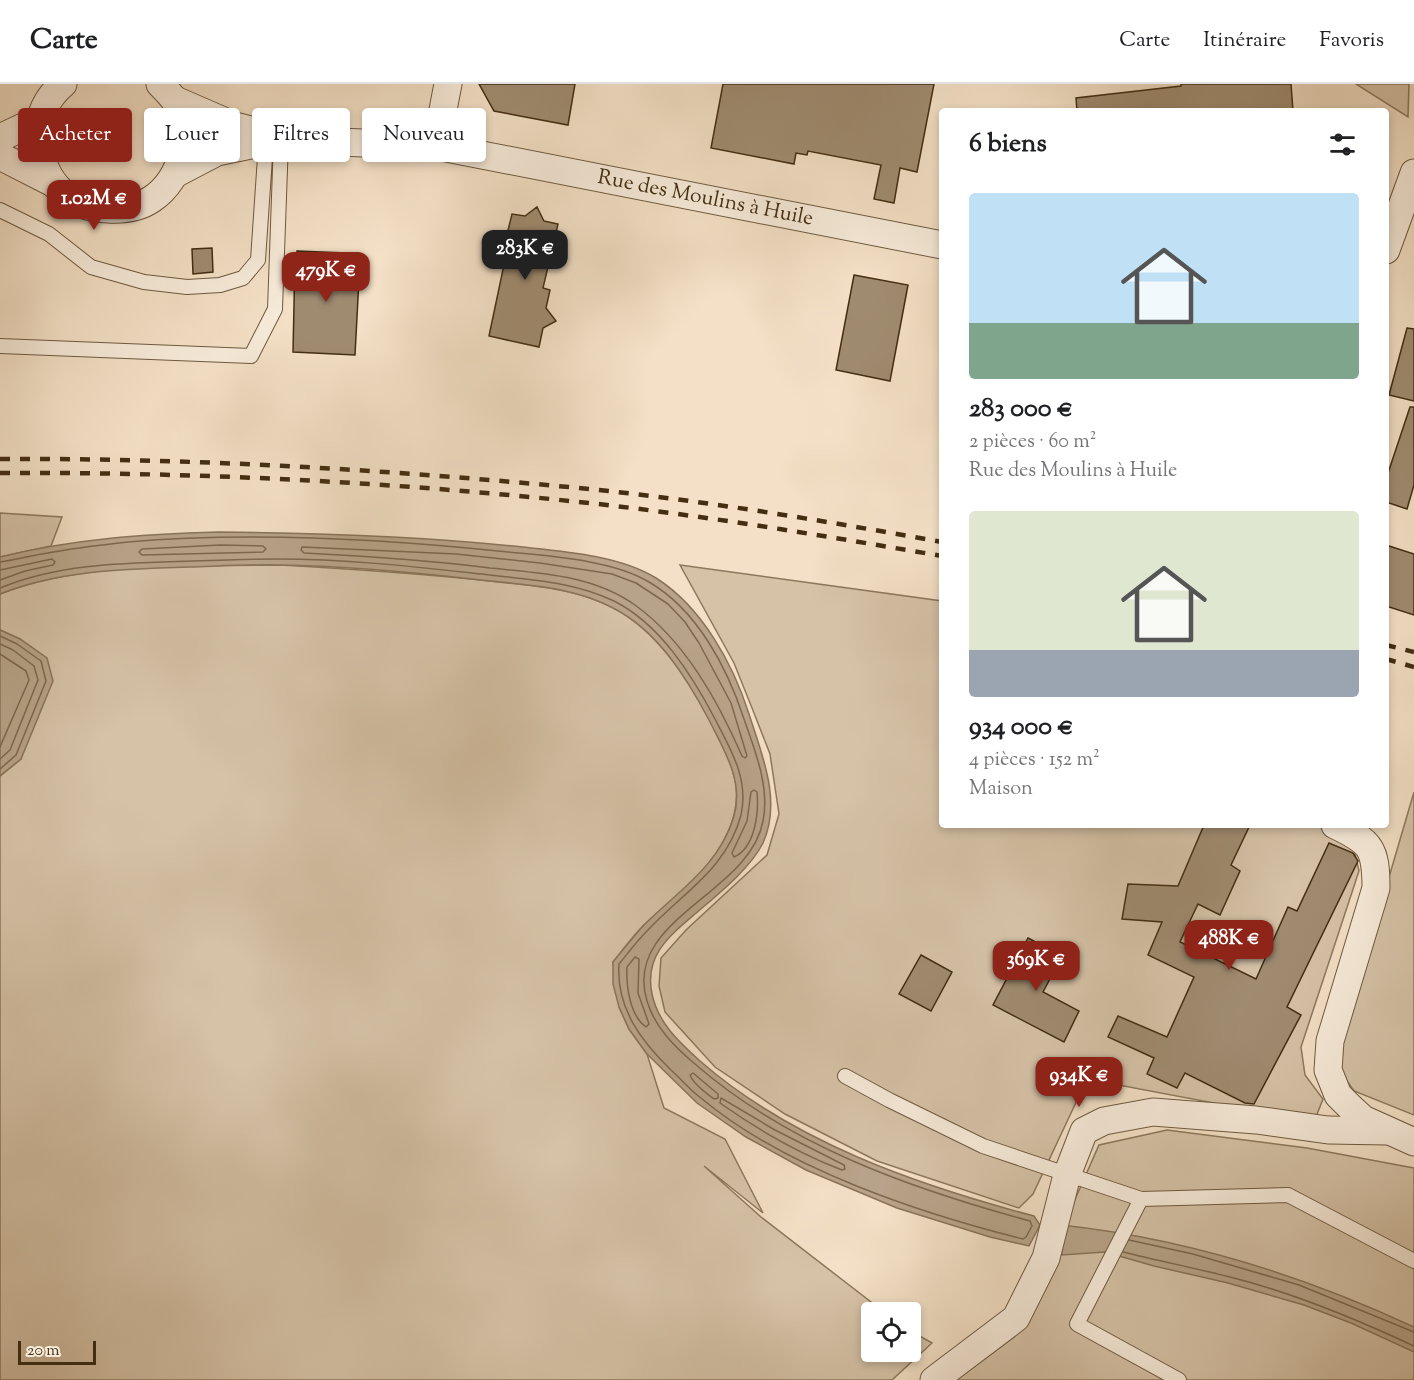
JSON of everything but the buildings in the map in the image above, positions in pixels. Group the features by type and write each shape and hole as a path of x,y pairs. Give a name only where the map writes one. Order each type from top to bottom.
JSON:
{"street":[{"path":"443,108 448,84"},
{"path":"44,108 51,87"},
{"path":"41,162 53,183 80,204 92,208 126,210 152,199 175,174 185,141 182,116 167,92"},
{"name":"Rue des Moulins à Huile","path":"167,92 235,126 252,132"},
{"path":"0,138 18,129"},
{"name":"Rue des Moulins à Huile","path":"175,174 217,152 252,146"},
{"path":"0,156 53,183"},
{"name":"Rue des Moulins à Huile","path":"486,156 939,244"},
{"path":"1389,238 1402,187"},
{"path":"1341,828 1358,836 1371,849 1376,864 1376,888 1330,1041 1328,1070 1338,1095 1364,1119 1414,1142"},
{"path":"934,1380 1016,1317 1046,1258 1067,1175 1084,1131 1104,1121 1153,1112 1256,1119 1328,1130 1388,1131"}],"lane":[{"path":"0,210 49,234 91,267 144,282 187,287 220,285 243,278 258,260 275,162"},
{"path":"0,346 251,356 275,309 278,162"},
{"path":"845,1076 983,1146 1141,1200 1288,1195 1414,1261"},
{"path":"1141,1200 1077,1324 1179,1380"}],"shaded area":[{"path":"1356,84 1409,84 1408,117"},
{"path":"0,513 62,517 51,546 0,557"},
{"path":"281,565 463,578 541,587 575,593 608,605 638,624 663,649 685,678 725,751 734,777 736,804 727,834 711,861 641,928 613,962 619,1007 629,1029 647,1054 664,1108 725,1139 763,1213 704,1166 761,1217 871,1302 861,1302 861,1362 911,1362 892,1380 0,1380 0,776 21,759 20,639 0,630 0,594 67,575 103,570 175,566"},
{"path":"680,565 939,601 939,828 1323,828 1352,841 1359,871 1301,1047 1305,1075 1323,1099 1314,1122 1087,1079 1033,1194 1019,1208 877,1161 785,1114 715,1067 665,1012 659,986 661,958 686,930 767,855 779,814 770,754 734,663"},
{"path":"1414,792 1414,1115 1354,1091 1340,1071 1340,1044"},
{"path":"1167,1130 1307,1148 1414,1168 1414,1380 956,1380 1014,1337 1047,1285 1069,1213 1099,1145"},
{"path":"921,1337 932,1343 921,1353"}],"water":[{"path":"219,532 403,537 568,552 605,559 641,570 673,590 688,604 714,638 734,676 764,762 771,811 763,843 750,862 723,890 676,930 655,958 650,981 659,1014 670,1031 700,1061 736,1090 775,1115 858,1157 901,1175 1034,1216 1040,1225 1029,1246 990,1237 897,1208 806,1170 746,1137 697,1103 647,1054 629,1029 619,1007 613,984 613,962 644,925 696,876 719,849 734,816 736,790 726,754 691,688 657,642 629,617 597,600 545,587 449,576 305,566 235,565 94,572 46,580 0,594 0,557 109,538"},
{"path":"0,630 20,639 47,658 53,681 21,759 0,776"},
{"path":"1061,1225 1107,1231 1197,1249 1286,1275 1414,1327 1414,1352 1351,1323 1304,1305 1228,1283 1105,1252 1062,1255"}],"railway":[{"path":"0,459 295,466 515,482 722,506 939,541"},
{"path":"0,473 147,474 442,489 633,508 939,556"},
{"path":"1389,646 1414,652"},
{"path":"1389,660 1414,667"}]}
